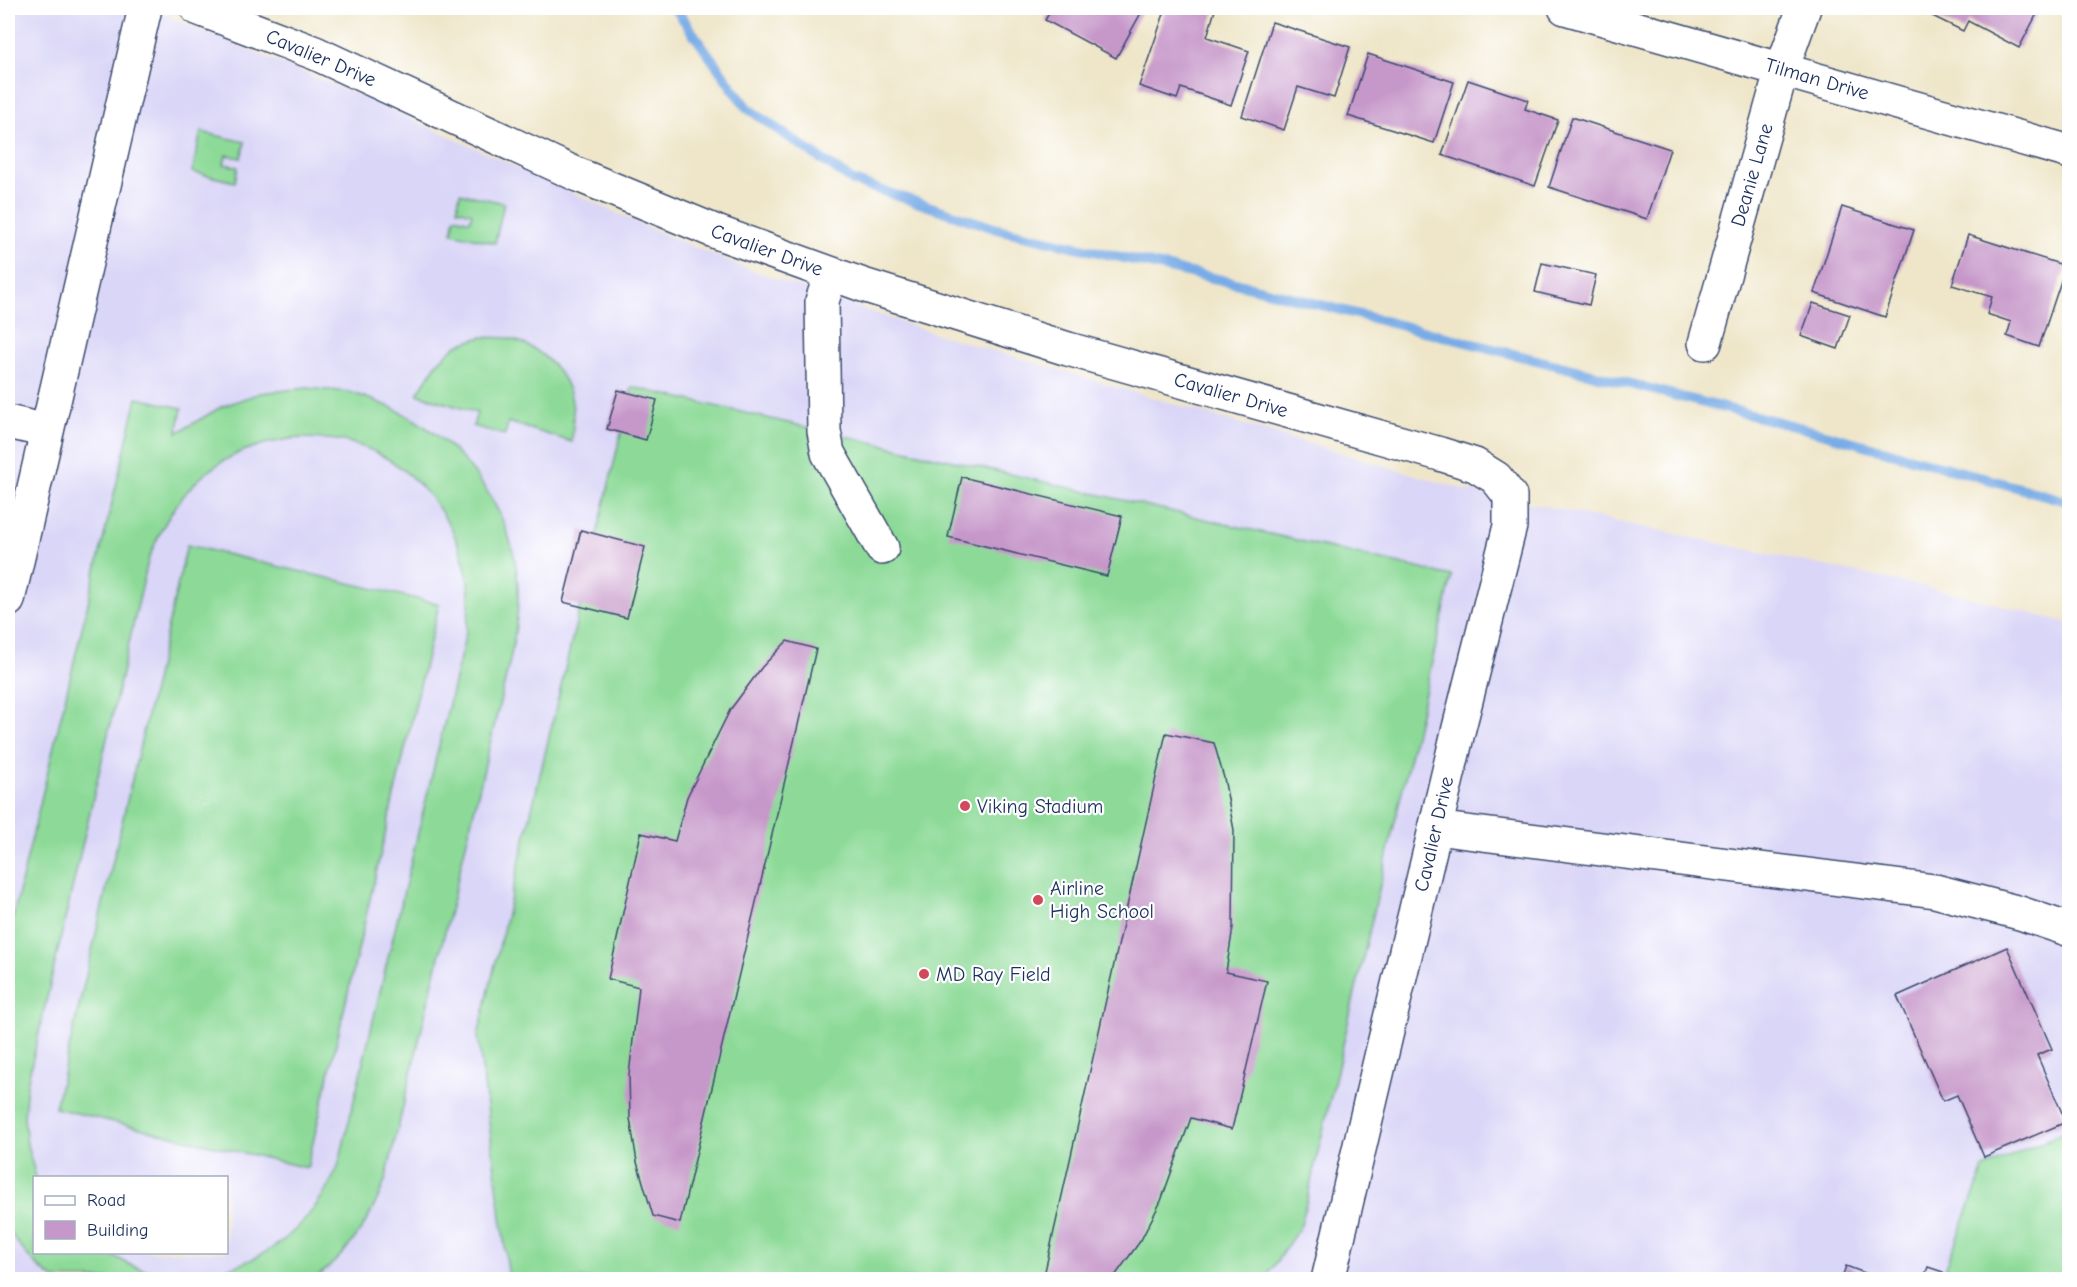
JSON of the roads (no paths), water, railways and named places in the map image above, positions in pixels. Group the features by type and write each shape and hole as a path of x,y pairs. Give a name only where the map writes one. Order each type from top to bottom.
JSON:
{"street":[{"path":"8,600 145,8"},
{"name":"Cavalier Drive","path":"197,8 315,53 576,174 719,233 831,274 1068,350 1440,454 1475,465 1496,478 1510,496 1510,526 1435,828 1328,1280"},
{"name":"Tilman Drive","path":"1565,8 2070,152"},
{"name":"Deanie Lane","path":"1705,343 1782,69 1804,8"},
{"path":"831,274 822,301 824,431 828,453 882,548"},
{"path":"8,422 47,431"},
{"path":"1435,828 1935,891 2020,913 2070,930"}],"waterway":[{"path":"675,8 747,108 853,181 997,229 1239,284 1810,430 2070,502"}],"place":[{"name":"Viking Stadium","path":"965,806"},
{"name":"Airline High School","path":"1038,900"},
{"name":"MD Ray Field","path":"924,974"}]}
